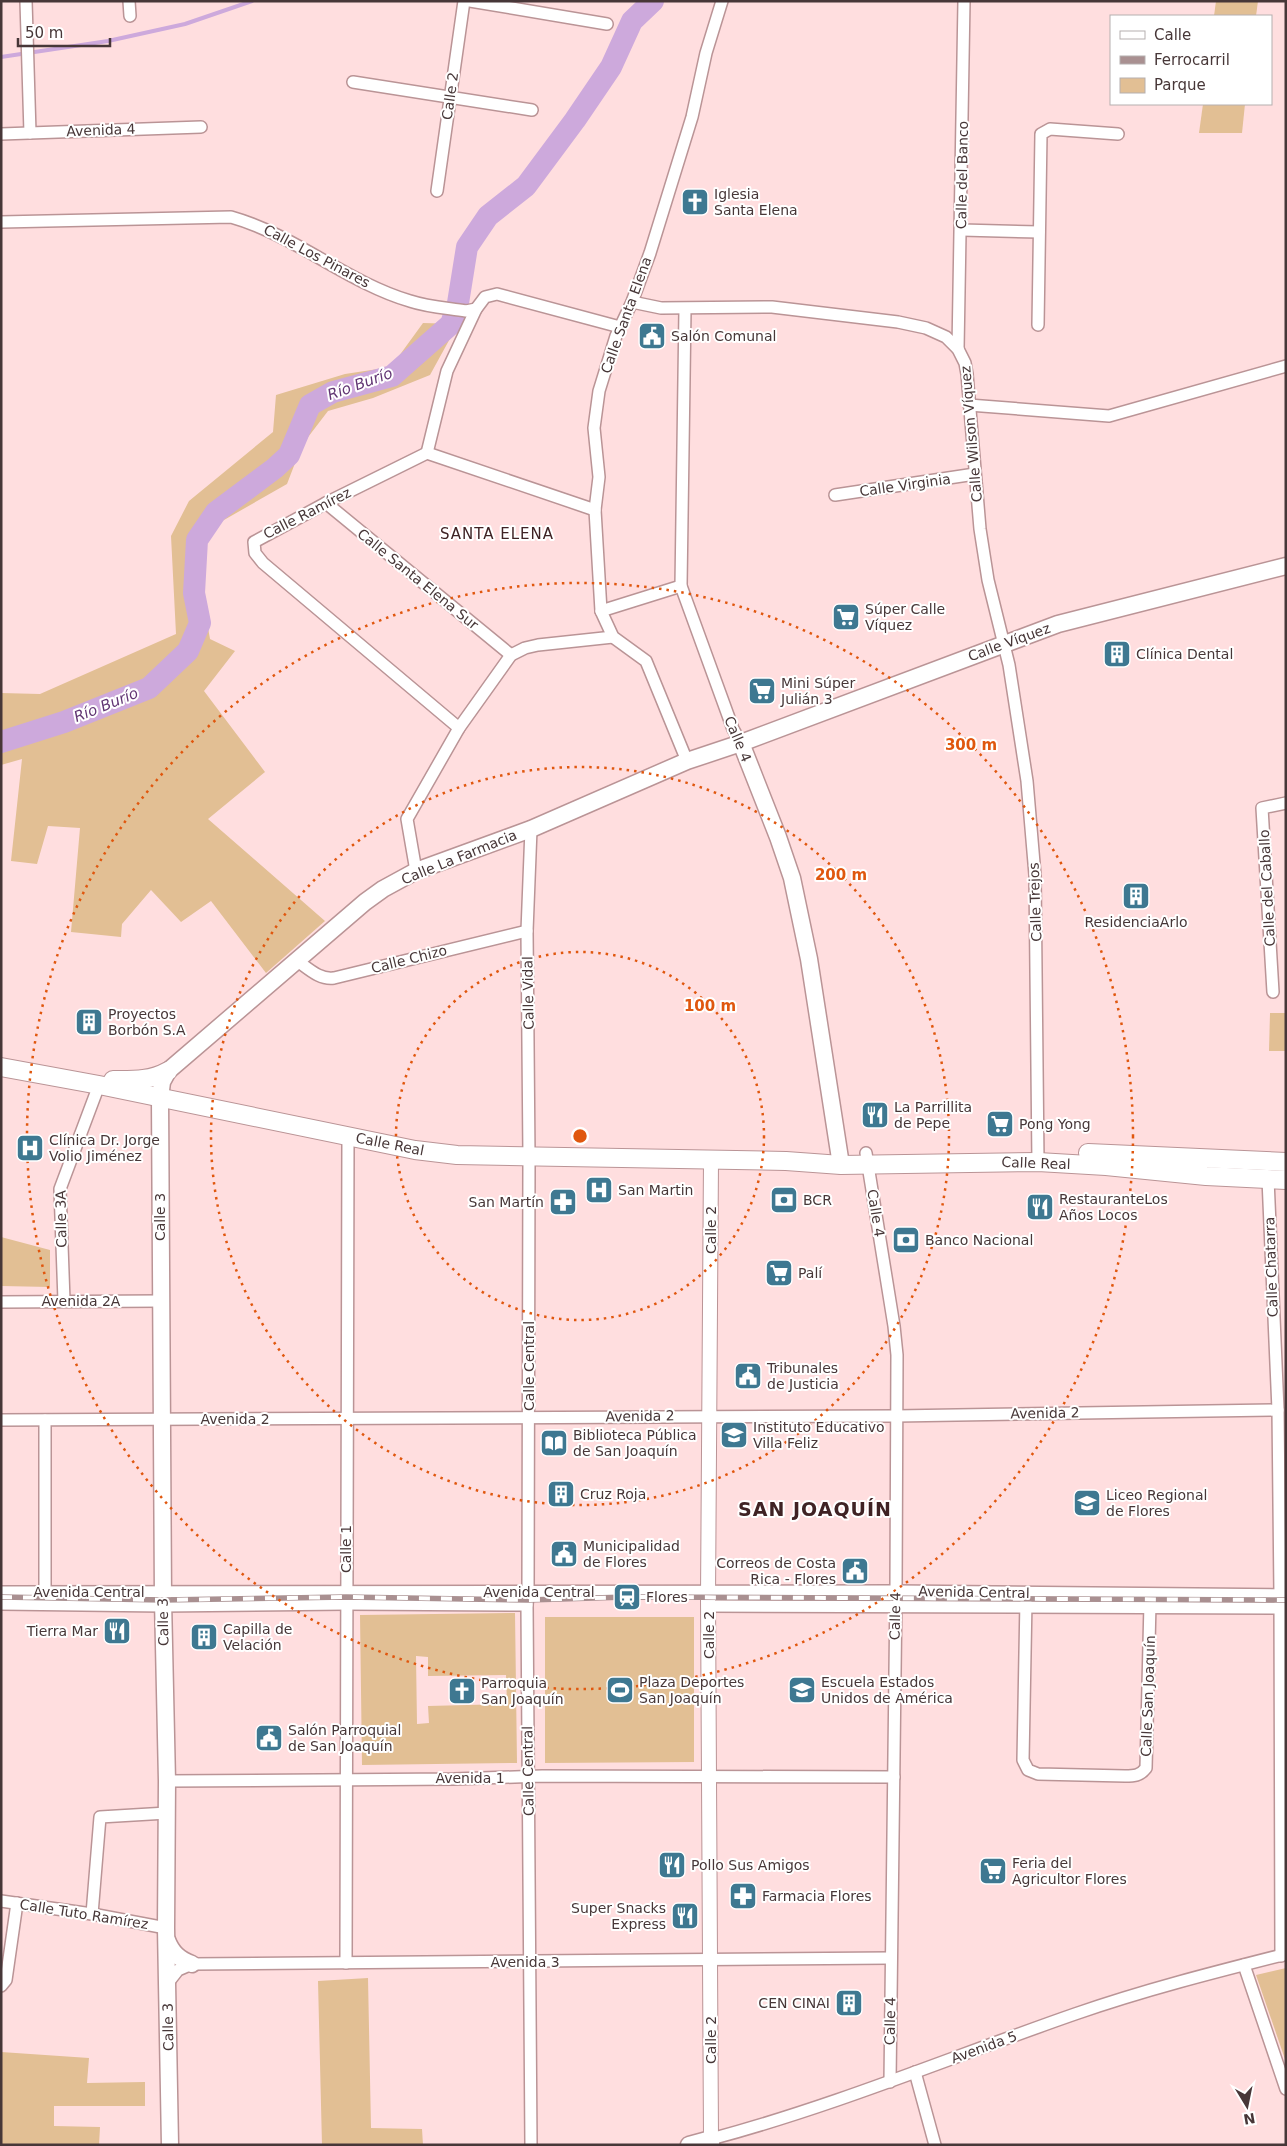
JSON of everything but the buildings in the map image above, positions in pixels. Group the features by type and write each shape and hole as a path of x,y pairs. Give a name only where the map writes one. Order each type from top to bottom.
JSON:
{"main road":[{"name":"Calle Víquez","path":"741,743 1005,644 1092,614 1286,566"},
{"name":"Calle La Farmacia","path":"168,1070 364,902 416,871 530,828 687,761 741,743"},
{"name":"Calle 4","path":"741,743 792,878 809,959 840,1160"},
{"name":"Calle Real","path":"1,1067 98,1084 415,1150 457,1155 786,1162 1038,1156 1192,1158 1286,1162"},
{"path":"98,1084 108,1081 150,1079 168,1070"},
{"path":"160,1098 162,1082 168,1070"},
{"name":"Calle 3","path":"160,1098 161,1418 167,1781 166,1933 170,2145"},
{"name":"Calle Real","path":"1038,1156 1106,1166 1206,1176 1277,1179"},
{"path":"1192,1158 1219,1168 1255,1170 1277,1179"},
{"path":"1277,1179 1273,1173 1286,1171"},
{"path":"166,1933 174,1953 181,1960 192,1964"},
{"name":"Avenida 5","path":"689,2145 711,2142"}],"street":[{"path":"26,1 30,132"},
{"path":"129,1 130,16"},
{"name":"Calle 2","path":"437,191 464,1"},
{"path":"470,1 607,24"},
{"name":"Calle Santa Elena","path":"612,637 601,611 595,510 599,477 594,428 599,391 620,327 632,302 650,253 692,117 706,53 722,1"},
{"name":"Calle del Banco","path":"958,349 962,230 964,1"},
{"path":"353,82 532,110"},
{"name":"Avenida 4","path":"1,134 201,128"},
{"path":"1038,325 1041,134 1050,130 1118,134"},
{"name":"Calle Los Pinares","path":"1,222 231,217 262,227 367,284 409,301 471,310"},
{"path":"962,230 1039,232"},
{"path":"595,510 427,454 447,371 471,310 485,297 497,294 620,327"},
{"name":"Calle Wilson Víquez","path":"632,302 649,307 685,309 703,307 772,307 898,322 926,328 946,337 958,349 965,362 980,529 988,580 1005,644"},
{"name":"Calle 4","path":"685,309 681,586 733,729 741,743"},
{"path":"969,405 1109,416 1286,366"},
{"name":"Calle Ramírez","path":"427,454 256,539 253,546 255,553 263,562 459,728"},
{"name":"Calle Virginia","path":"835,495 975,474"},
{"name":"Calle Santa Elena Sur","path":"326,503 511,655"},
{"path":"601,611 681,586"},
{"path":"416,871 407,819 459,728 511,655 525,648 538,644 612,637 646,661 687,761"},
{"name":"Calle Trejos","path":"1005,644 1027,780 1035,875 1038,1156"},
{"name":"Calle del Caballo","path":"1274,992 1262,808 1286,803"},
{"name":"Calle Vidal","path":"529,1157 527,931 530,828"},
{"name":"Calle Chizo","path":"296,960 326,979 527,931"},
{"name":"Calle 3A","path":"64,1301 60,1189 98,1084"},
{"name":"Calle 1","path":"346,1963 348,1779 346,1419 348,1136"},
{"name":"Calle Central","path":"529,1157 527,1777 531,2145"},
{"name":"Calle 4","path":"867,1159 897,1354 890,2082"},
{"name":"Calle 2","path":"711,1160 708,1606 711,2142"},
{"name":"Calle Chatarra","path":"1277,1179 1278,1410 1283,1601 1283,1955"},
{"name":"Avenida 2A","path":"1,1302 161,1301"},
{"name":"Avenida 2","path":"1,1420 529,1418 710,1415 896,1416 1278,1410"},
{"path":"45,1420 45,1604"},
{"name":"Avenida Central","path":"1,1592 45,1591 163,1599"},
{"name":"Avenida Central","path":"1,1604 163,1599 709,1592 1151,1594 1283,1601"},
{"name":"Calle San Joaquín","path":"1026,1593 1023,1760 1028,1770 1038,1774 1135,1776 1142,1773 1146,1768 1151,1594"},
{"name":"Avenida Central","path":"346,1598 527,1605"},
{"name":"Avenida Central","path":"708,1606 1150,1608 1283,1601"},
{"name":"Avenida 1","path":"167,1781 527,1777 894,1777"},
{"path":"92,1914 100,1817 167,1813"},
{"name":"Calle Tuto Ramírez","path":"1,1901 92,1914 166,1933"},
{"path":"2,1986 6,1980 17,1903"},
{"name":"Avenida 5","path":"711,2142 890,2082 1076,2014 1150,1990 1283,1955"},
{"name":"Avenida 3","path":"192,1964 891,1958"},
{"path":"167,1984 178,1970 192,1964"},
{"path":"1244,1965 1286,2090"},
{"path":"915,2072 935,2145"}],"green space":[{"path":"1216,1 1258,1 1256,15 1214,15"},
{"path":"1203,105 1245,105 1242,133 1199,133"},
{"path":"423,323 458,324 430,375 373,398 328,411 302,445 287,484 217,524 198,546 197,566 210,639 235,651 204,691 265,772 208,819 325,921 266,973 211,901 181,922 151,890 122,924 121,937 71,932 80,828 48,826 37,864 11,861 22,759 1,765 1,693 40,694 176,634 171,536 189,501 273,432 276,395 345,374 391,367"},
{"path":"1270,1013 1286,1013 1286,1051 1269,1051"},
{"path":"1,1237 50,1250 50,1287 1,1286"},
{"path":"515,1613 517,1763 362,1765 360,1615","holes":["416,1656 428,1657 428,1676 506,1675 507,1704 428,1706 429,1723 417,1724"]},
{"name":"Plaza Deportes San Joaquín","path":"545,1617 694,1617 694,1762 545,1763"},
{"path":"1286,1968 1286,2062 1256,1975"},
{"path":"368,1978 371,2128 422,2129 423,2145 322,2145 318,1981"},
{"path":"1,2052 89,2058 87,2083 145,2082 145,2106 54,2106 54,2126 100,2127 99,2145 1,2145"}],"waterway":[{"path":"1,57 108,41 185,24 252,1"},
{"name":"Río Burío","path":"1,742 64,722 149,688 188,651 200,623 194,593 197,540 216,512 275,468 289,455 310,405 333,392 392,376 451,324 458,303 467,247 488,216 526,186 575,120 611,67 632,21 653,1"}],"railway":[{"path":"1,1597 163,1600 346,1597 528,1600 627,1597 1286,1600"}],"place":[{"name":"Iglesia Santa Elena","path":"695,202"},
{"name":"Salón Comunal","path":"652,336"},
{"name":"Súper Calle Víquez","path":"846,617"},
{"name":"Clínica Dental","path":"1117,654"},
{"name":"Mini Súper Julián 3","path":"762,691"},
{"name":"ResidenciaArlo","path":"1136,896"},
{"name":"Proyectos Borbón S.A","path":"89,1022"},
{"name":"La Parrillita de Pepe","path":"875,1115"},
{"name":"Pong Yong","path":"1000,1124"},
{"name":"Clínica Dr. Jorge Volio Jiménez","path":"30,1148"},
{"name":"San Martin","path":"599,1190"},
{"name":"BCR","path":"784,1200"},
{"name":"San Martín","path":"563,1202"},
{"name":"RestauranteLos Años Locos","path":"1040,1207"},
{"name":"Banco Nacional","path":"906,1240"},
{"name":"Palí","path":"779,1273"},
{"name":"Tribunales de Justicia","path":"748,1376"},
{"name":"Instituto Educativo Villa Feliz","path":"734,1435"},
{"name":"Biblioteca Pública de San Joaquín","path":"554,1443"},
{"name":"Cruz Roja","path":"561,1494"},
{"name":"Liceo Regional de Flores","path":"1087,1503"},
{"name":"Municipalidad de Flores","path":"564,1554"},
{"name":"Correos de Costa Rica - Flores","path":"855,1571"},
{"name":"Flores","path":"627,1597"},
{"name":"Tierra Mar","path":"117,1631"},
{"name":"Capilla de Velación","path":"204,1637"},
{"name":"Plaza Deportes San Joaquín","path":"620,1690"},
{"name":"Escuela Estados Unidos de América","path":"802,1690"},
{"name":"Parroquia San Joaquín","path":"462,1691"},
{"name":"Salón Parroquial de San Joaquín","path":"269,1738"},
{"name":"Pollo Sus Amigos","path":"672,1865"},
{"name":"Feria del Agricultor Flores","path":"993,1871"},
{"name":"Farmacia Flores","path":"743,1896"},
{"name":"Super Snacks Express","path":"685,1916"},
{"name":"CEN CINAI","path":"849,2003"}],"district":[{"name":"SANTA ELENA","path":"497,534"},
{"name":"SAN JOAQUÍN","path":"815,1509"}]}
